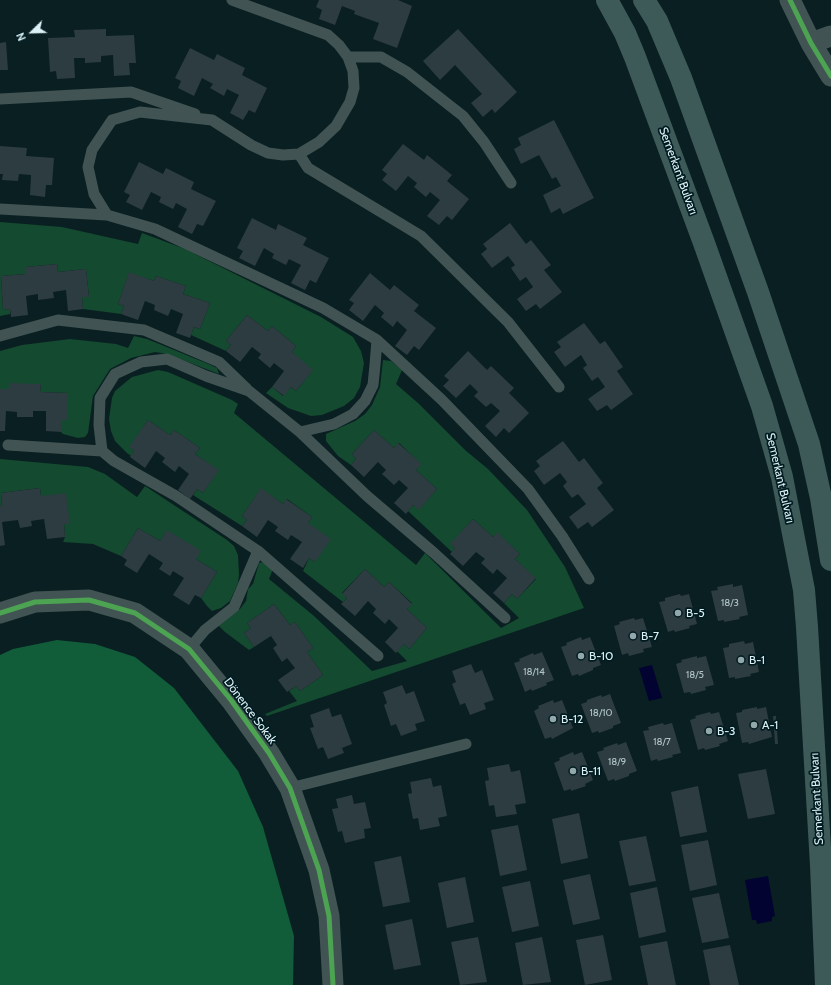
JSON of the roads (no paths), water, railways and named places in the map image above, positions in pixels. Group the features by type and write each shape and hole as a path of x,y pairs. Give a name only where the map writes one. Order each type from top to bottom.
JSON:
{"main road":[{"name":"Semerkant Bulvarı","path":"606,0 625,34 635,56 691,207 762,406 782,477 800,567 806,612 821,865 826,985"},
{"path":"644,0 657,21 681,78 758,292 809,444 821,498 831,560"}],"street":[{"path":"790,0 811,43 831,76"},
{"path":"811,43 831,36"},
{"name":"Dönence Sokak","path":"0,613 36,602 89,600 135,613 189,649 231,700 269,753 290,788 319,870 329,916 334,985"}],"lane":[{"path":"0,99 131,92 212,120 251,145 268,153 283,155 299,154 319,142 336,126 350,102 354,88 353,71 348,57 339,44 328,35 232,0"},
{"path":"348,57 381,57 406,72 463,116 484,142 511,183"},
{"path":"107,215 94,194 88,167 92,150 112,120 140,112 212,120"},
{"path":"299,154 308,168 422,236 508,322 559,387"},
{"path":"0,209 107,215 155,228 323,308 377,340 442,400 528,489 562,536 589,580"},
{"path":"0,336 58,320 144,330 219,362 249,391 300,432 367,496 434,553 505,618"},
{"path":"300,432 334,424 353,414 365,401 372,385 377,340"},
{"path":"102,451 99,426 100,398 115,374 141,362 167,359 206,376 249,391"},
{"path":"8,446 102,451 114,461 176,496 258,551 378,656"},
{"path":"189,649 205,630 234,607 258,551"},
{"path":"290,788 466,744"}],"place":[{"name":"B-5","path":"678,613"},
{"name":"B-7","path":"633,636"},
{"name":"B-10","path":"581,656"},
{"name":"B-1","path":"741,660"},
{"name":"B-12","path":"553,719"},
{"name":"A-1","path":"754,725"},
{"name":"B-3","path":"709,731"},
{"name":"B-11","path":"573,771"}]}
